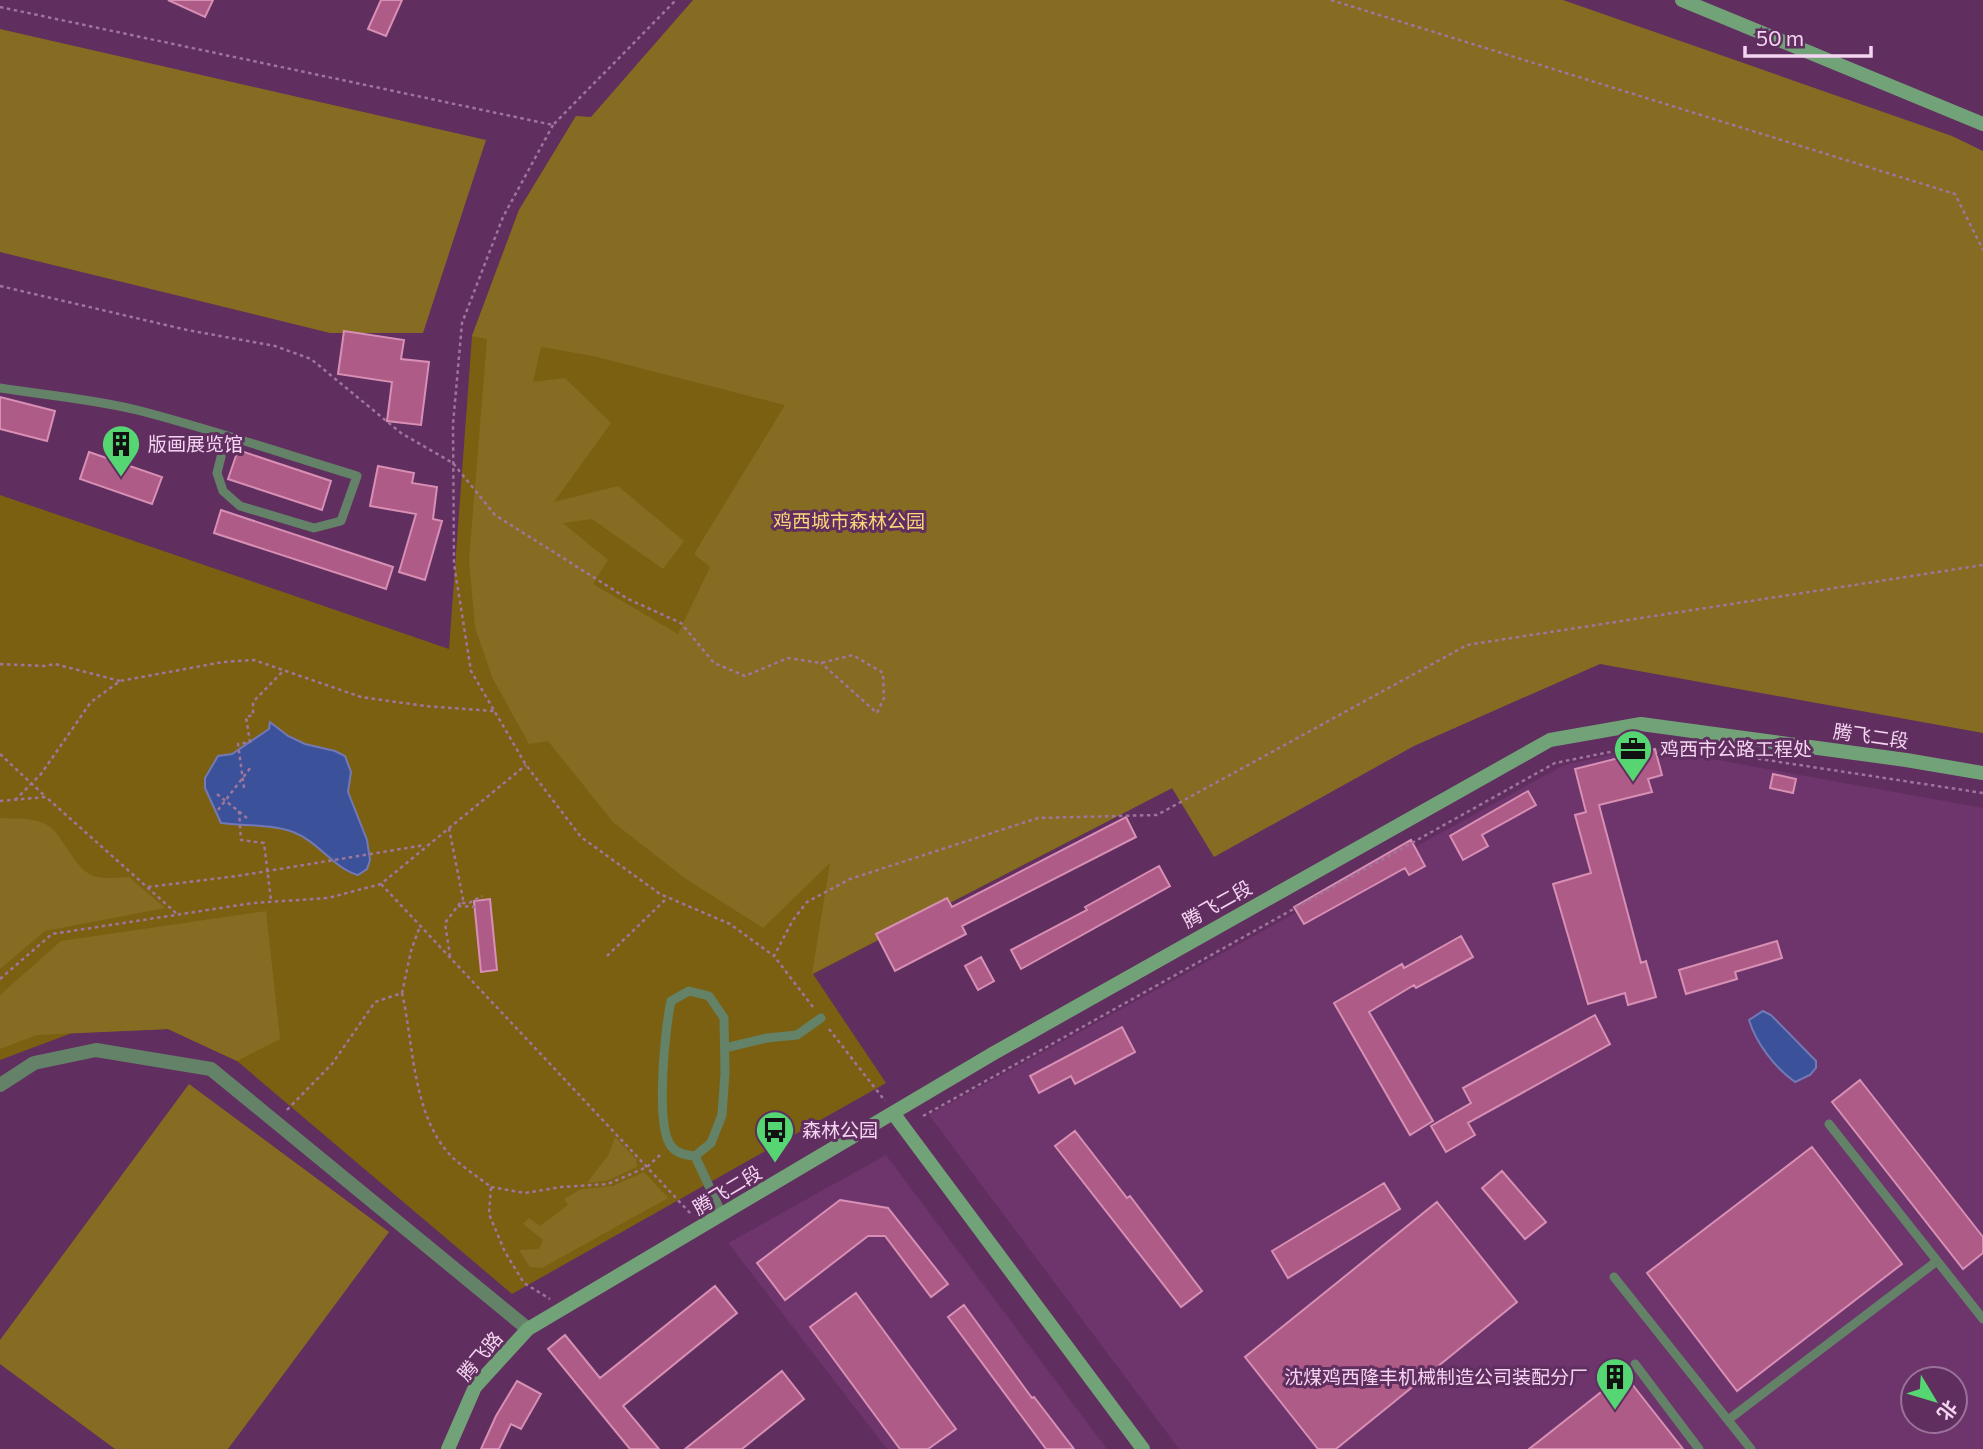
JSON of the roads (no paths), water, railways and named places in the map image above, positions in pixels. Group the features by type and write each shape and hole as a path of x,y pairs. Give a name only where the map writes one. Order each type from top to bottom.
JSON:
{"street":[{"path":"1682,0 1983,124"},
{"name":"腾飞二段","path":"528,1329 1125,978 1550,740 1641,724 1906,760 1983,774"},
{"path":"0,1085 34,1063 96,1050 211,1069 528,1329"},
{"path":"894,1113 1143,1449"},
{"name":"腾飞路","path":"448,1449 475,1387 528,1329"}],"lane":[{"path":"0,387 136,410 357,476 341,521 314,528 240,506 223,491 217,473 226,437"},
{"path":"688,990 709,996 724,1018 725,1048 722,1115 711,1143 695,1156 682,1155 671,1146 663,1122 665,1030 671,1001 688,990"},
{"path":"725,1048 767,1038 797,1035 821,1018"},
{"path":"1829,1124 1983,1319"},
{"path":"695,1156 722,1214"},
{"path":"1728,1420 1937,1261"},
{"path":"1614,1277 1751,1449"},
{"path":"1635,1364 1699,1449"}],"water":[{"path":"270,722 288,736 305,744 345,756 351,772 348,792 367,840 370,860 367,869 358,875 341,867 293,832 267,826 221,823 205,788 205,778 218,756 232,754 269,729"},
{"path":"1763,1011 1771,1015 1816,1061 1816,1068 1810,1075 1795,1082 1780,1070 1767,1054 1749,1020"}],"place":[{"name":"版画展览馆","path":"121,478"},
{"name":"鸡西市公路工程处","path":"1633,783"},
{"name":"森林公园","path":"775,1164"},
{"name":"沈煤鸡西隆丰机械制造公司装配分厂","path":"1615,1411"}],"park label":[{"name":"鸡西城市森林公园","path":"849,521"}]}
